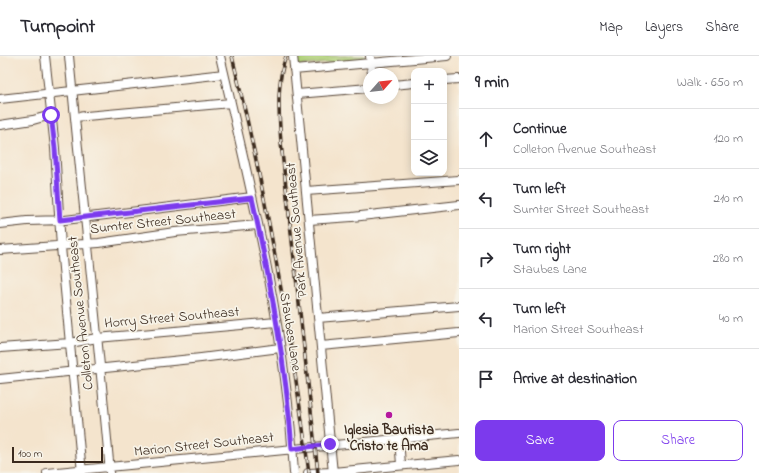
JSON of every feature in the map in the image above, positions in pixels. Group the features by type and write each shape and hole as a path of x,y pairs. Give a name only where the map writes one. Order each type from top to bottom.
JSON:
{"street":[{"name":"Colleton Avenue Southeast","path":"45,56 55,148 61,245 82,472"},
{"name":"Colleton Avenue Southeast","path":"69,56 86,217 87,244 109,470"},
{"name":"Staubes Lane","path":"220,56 258,225 276,322 290,412 294,473"},
{"name":"Park Avenue Southeast","path":"293,56 333,472"},
{"path":"294,70 370,59 447,56"},
{"path":"0,99 224,74"},
{"path":"447,80 459,79"},
{"path":"399,84 411,83"},
{"path":"297,94 363,88"},
{"path":"75,117 231,102"},
{"path":"0,125 33,120 51,115"},
{"path":"306,191 459,180"},
{"name":"Sumter Street Southeast","path":"0,224 60,220 252,198"},
{"path":"309,220 352,217 459,205"},
{"name":"Sumter Street Southeast","path":"0,250 87,244 175,232 258,225"},
{"path":"318,318 459,306"},
{"name":"Horry Street Southeast","path":"0,348 276,322"},
{"path":"321,346 459,333"},
{"path":"0,379 202,358 280,348"},
{"name":"Marion Street Southeast","path":"47,473 109,470 330,444 459,433"},
{"path":"399,438 401,465"},
{"path":"308,473 459,460"}],"green space":[{"path":"297,56 367,56 368,59 298,66"}],"railway":[{"path":"232,56 267,211 286,316 309,473"},
{"path":"286,56 279,88 281,143 318,473"}],"place":[{"name":"Iglesia Bautista Cristo te Ama","path":"389,415"}],"route":[{"path":"51,115 60,220 252,198 272,298 290,412 292,449 330,444"}]}
